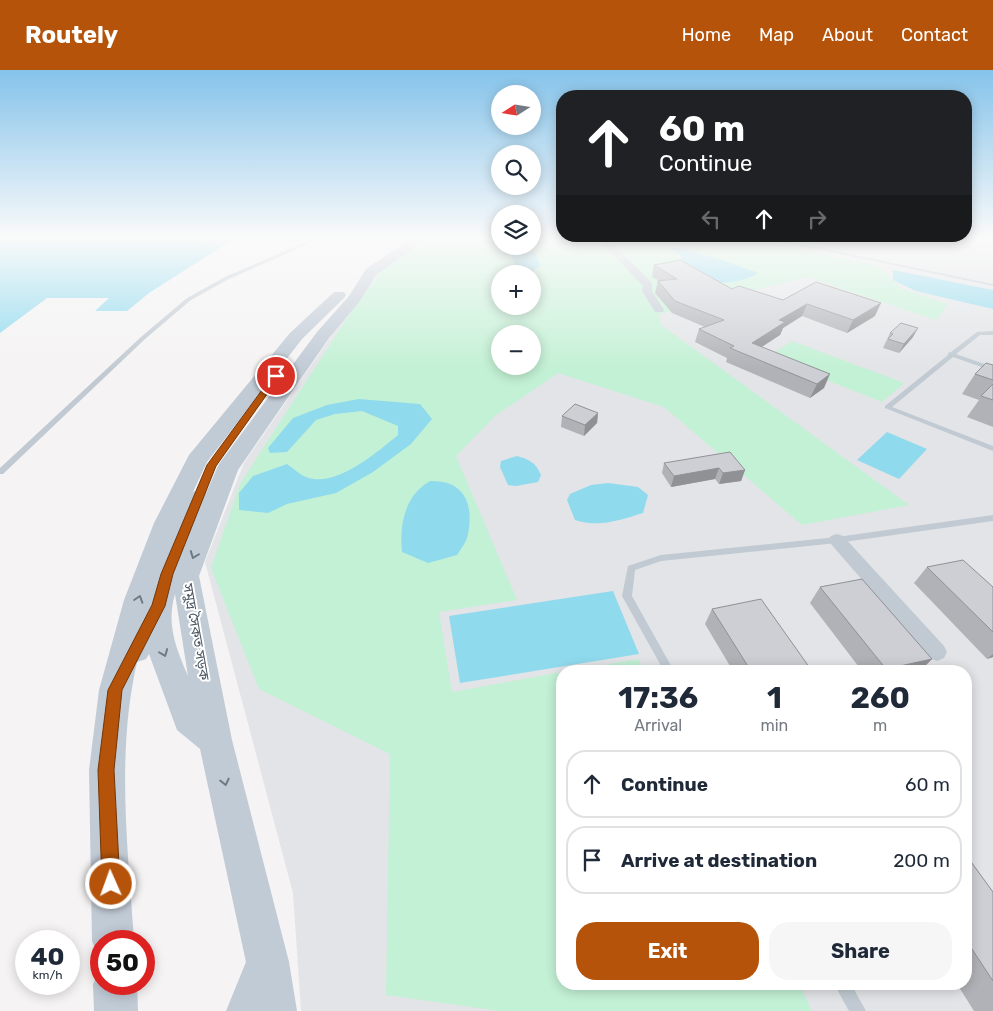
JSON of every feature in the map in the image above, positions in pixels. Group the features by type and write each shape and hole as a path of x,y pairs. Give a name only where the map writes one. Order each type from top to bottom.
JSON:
{"main road":[{"path":"113,930 106,770 115,690 138,600 166,523 196,460 296,336 339,295 348,281"},
{"path":"115,690 158,606 167,574 212,465 321,317 340,299 353,281"},
{"name":"সমুদ্র সৈকত সড়ক","path":"275,1011 268,962 215,740 186,587 186,576 227,468 323,335 355,298 366,281"},
{"path":"158,606 158,638 190,719 215,740"},
{"path":"248,1011 268,962"}],"street":[{"path":"644,281 648,285 647,291 659,310"},
{"path":"836,540 937,652"}],"lane":[{"path":"0,472 143,338 189,299 222,281"},
{"path":"977,281 993,284"},
{"path":"993,333 979,333 950,354 887,407 993,449"},
{"path":"950,354 993,369"},
{"path":"666,665 627,596 631,568 661,558 836,540 993,518"},
{"path":"846,990 858,1011"}],"shaded area":[{"path":"369,281 491,281 491,315 541,315 541,281 993,281 993,1011 301,1011 293,893 205,562 244,463"}],"green space":[{"path":"375,281 491,281 491,315 541,315 541,281 791,281 659,314 661,325 909,505 802,525 664,407 558,373 495,416 456,456 517,600 439,612 452,692 556,673 556,990 802,990 812,1011 500,1011 386,995 390,754 259,689 211,568 240,484 351,312"},
{"path":"819,281 894,281 902,289 948,304 936,320"},
{"path":"792,341 904,383 882,402 768,357"},
{"path":"638,659 642,665 604,665"}],"water":[{"path":"0,281 168,281 127,311 95,311 109,298 47,298 0,333"},
{"path":"712,281 736,281 723,282"},
{"path":"895,281 948,281 993,290 993,309 916,291"},
{"path":"359,399 420,404 432,419 411,444 373,472 336,493 287,504 268,513 239,510 239,493 253,476 287,464 306,477 317,479 330,478 355,467 398,435 398,426 362,411 335,414 316,420 287,452 270,453 268,448 293,418 327,405"},
{"path":"887,432 927,449 899,479 857,460"},
{"path":"517,456 529,460 537,467 541,475 538,482 516,486 508,485 500,467 501,461"},
{"path":"430,481 451,484 459,489 468,503 469,523 464,545 457,555 428,563 402,552 401,542 403,521 409,502 421,487"},
{"path":"608,483 638,487 648,495 643,513 601,523 575,520 567,500 570,494 591,485"},
{"path":"613,591 639,654 571,665 556,665 556,667 460,683 449,616"}],"building":[{"path":"658,281 717,281 732,289 739,286 783,300 816,282 881,303 853,320 807,304 779,320 785,322 752,343 830,374 817,384 730,348 734,346 699,329 724,320 675,301"},
{"path":"901,323 918,328 904,344 888,339 893,334 890,333"},
{"path":"986,363 993,365 993,380 975,374"},
{"path":"993,384 993,400 981,396"},
{"path":"575,404 598,413 585,425 562,416"},
{"path":"730,452 745,470 723,473 719,468 674,476 664,463"},
{"path":"963,560 993,587 993,632 927,567"},
{"path":"862,579 932,659 904,665 883,665 820,587"},
{"path":"761,599 808,665 747,665 712,609"},
{"path":"972,863 993,892 993,981 972,949"}],"route":[{"path":"111,884 106,770 115,690 158,606 167,574 212,465 276,376"}]}
